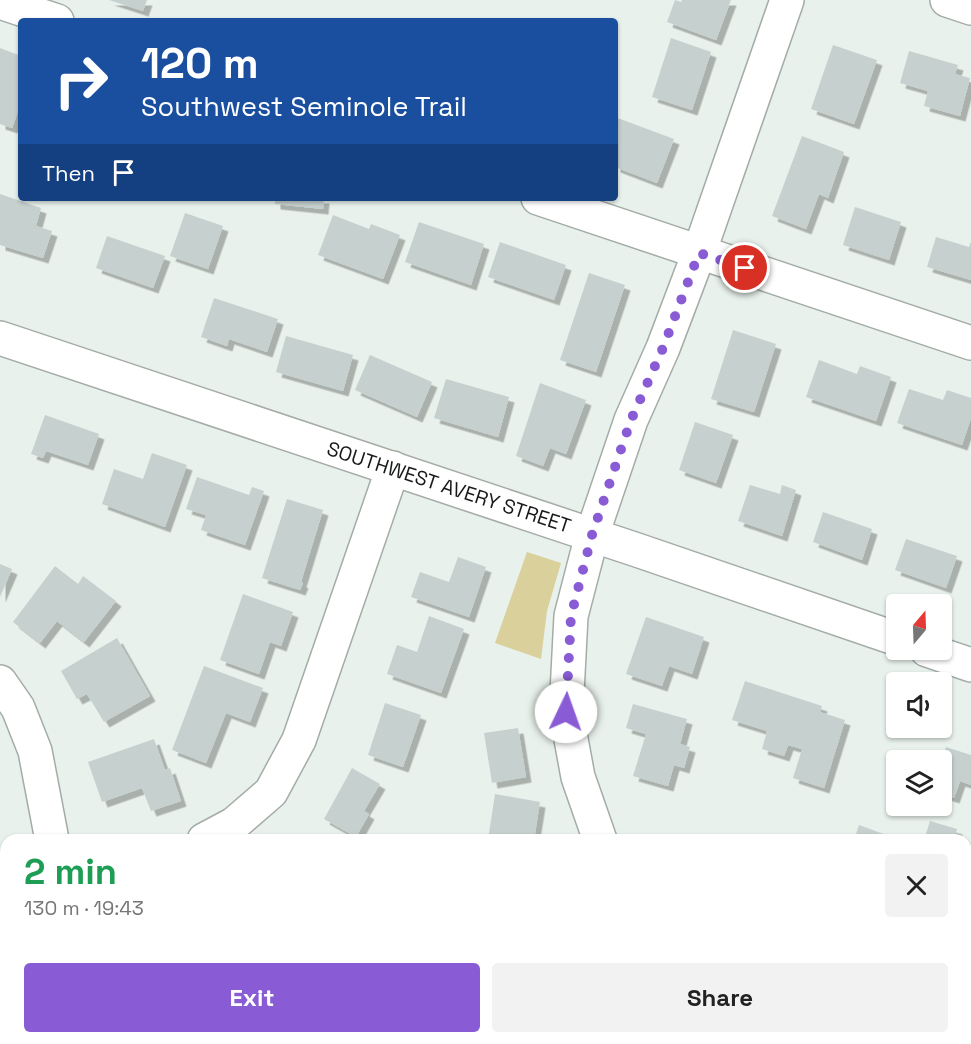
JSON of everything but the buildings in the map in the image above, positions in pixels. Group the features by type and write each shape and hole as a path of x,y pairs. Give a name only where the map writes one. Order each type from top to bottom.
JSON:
{"street":[{"path":"598,834 578,777 566,712 571,616 592,535 631,420 663,348 699,253 787,0"},
{"path":"947,0 971,8"},
{"path":"0,2 48,18"},
{"path":"547,201 971,343"},
{"name":"SOUTHWEST AVERY STREET","path":"0,338 886,635"},
{"path":"215,834 234,824 271,792 299,740 393,468"},
{"path":"952,659 971,665"},
{"path":"0,682 18,708 35,751 51,834"}],"shaded area":[{"path":"527,552 561,563 547,611 541,659 495,643"}],"route":[{"path":"566,712 571,616 592,535 631,420 663,348 699,253 745,268"}]}
